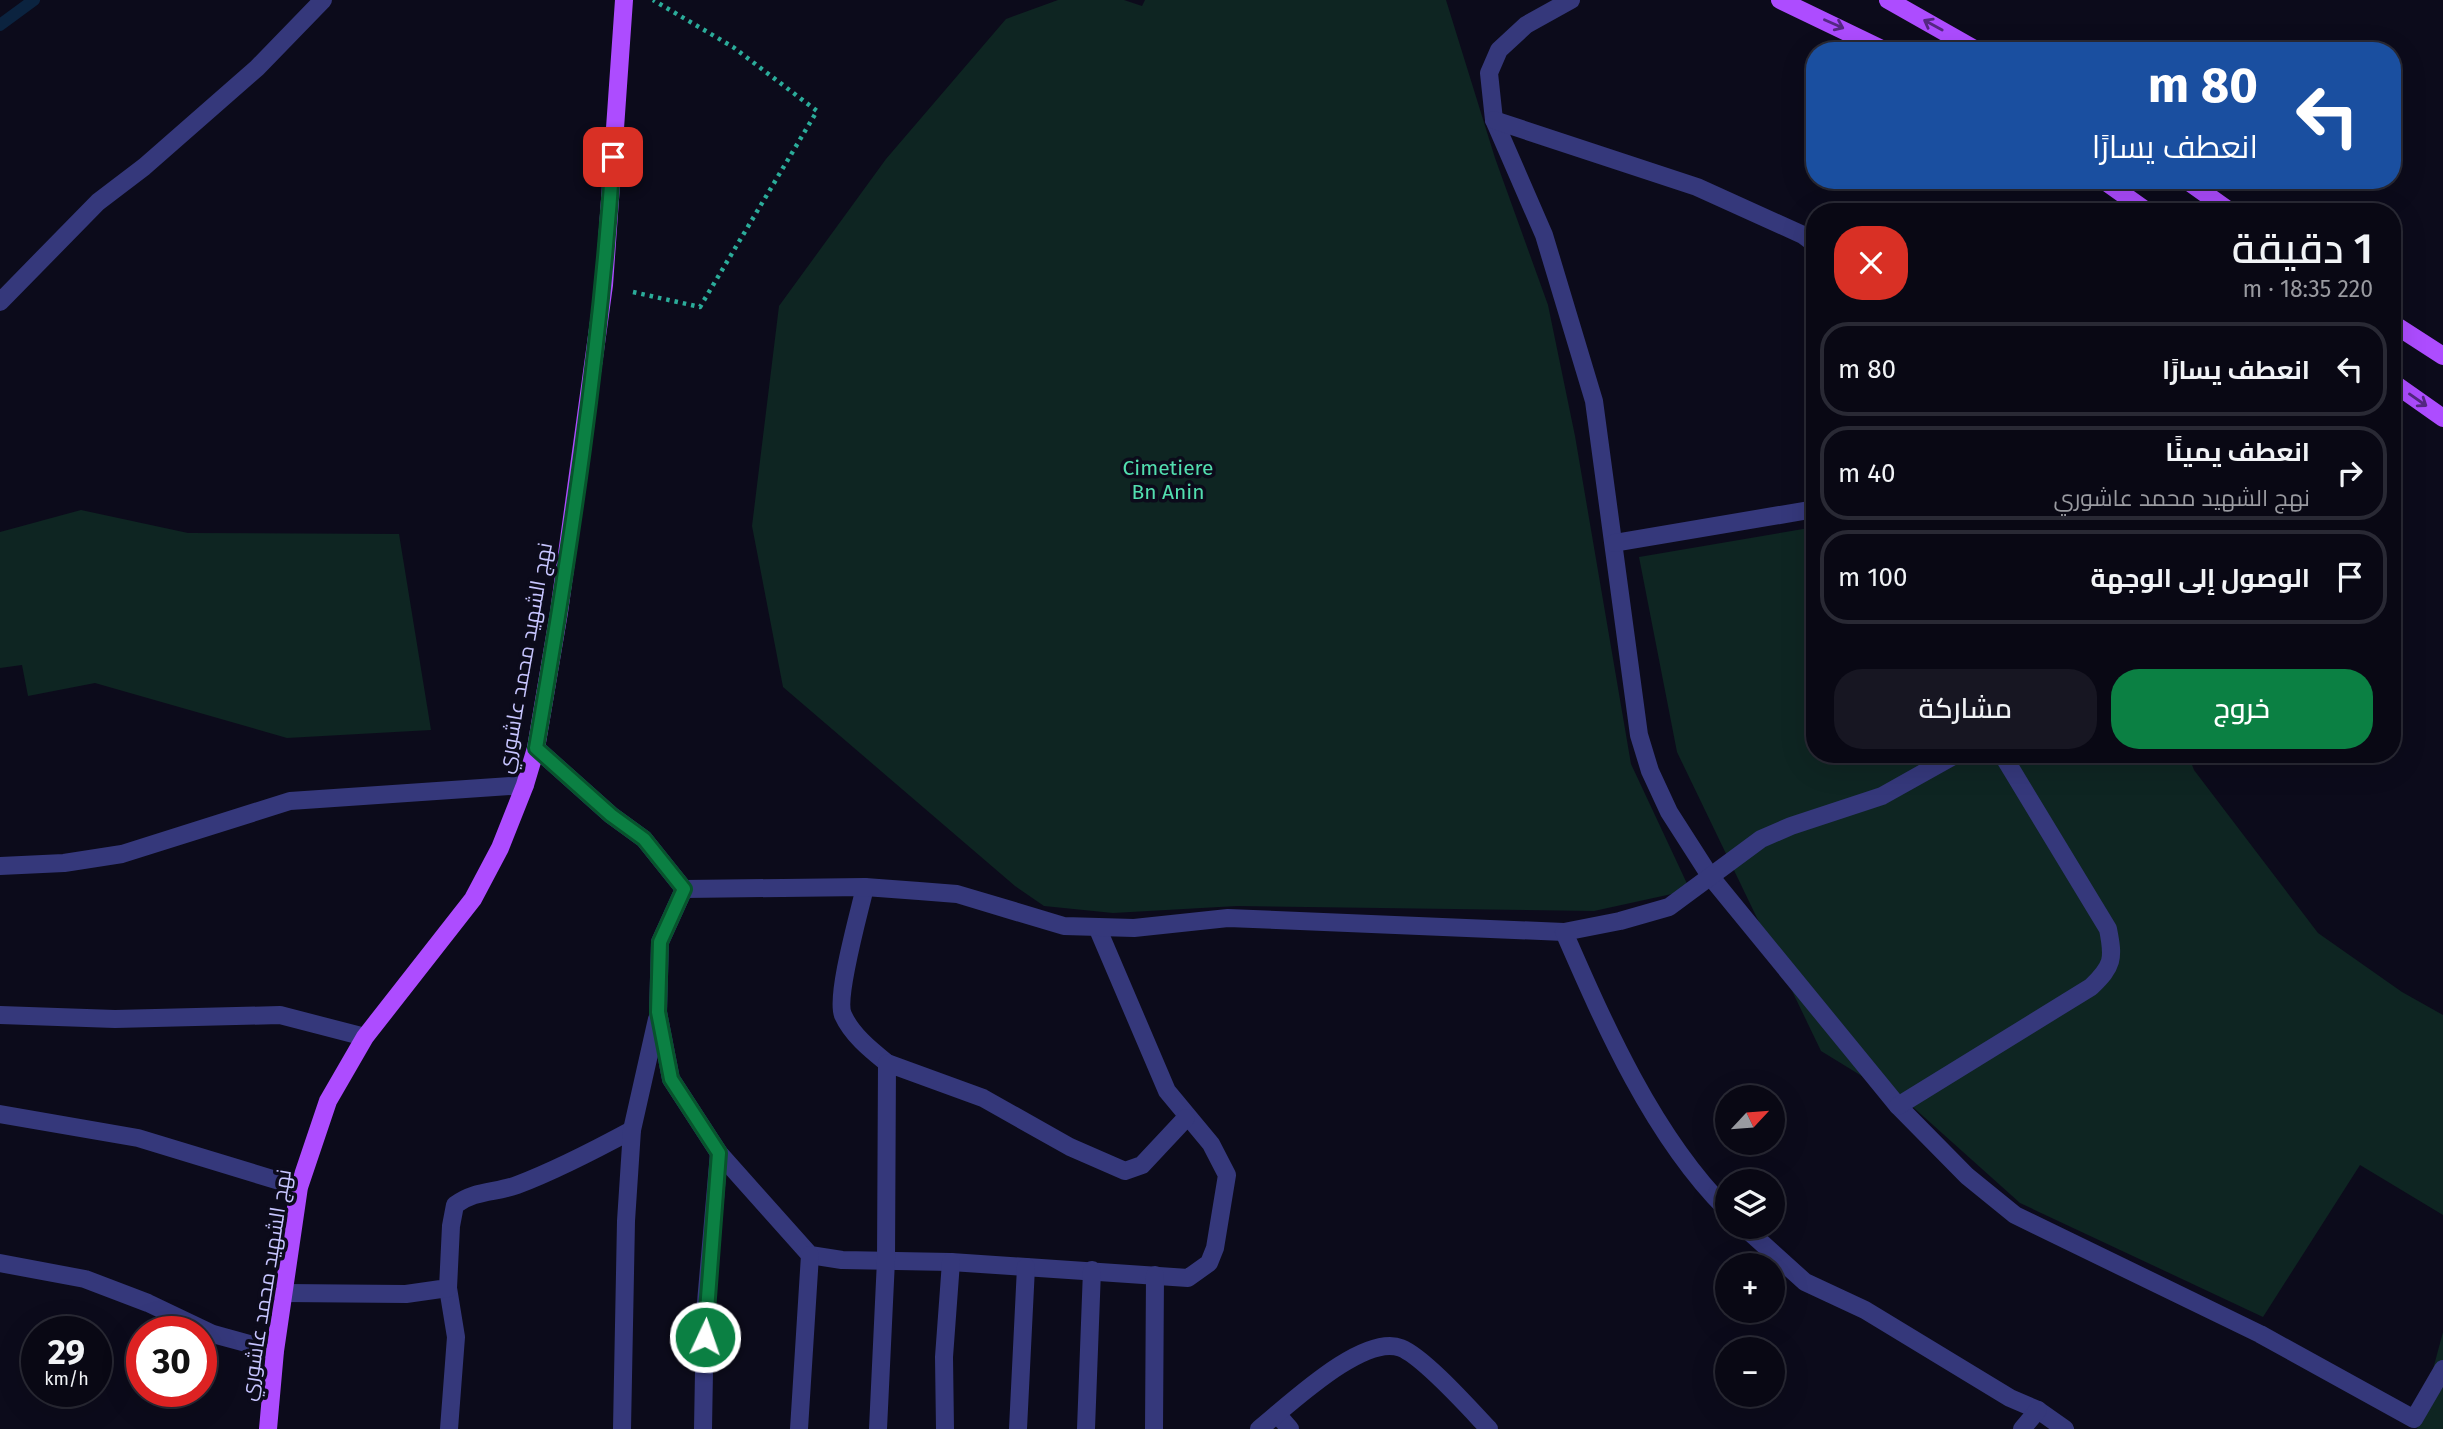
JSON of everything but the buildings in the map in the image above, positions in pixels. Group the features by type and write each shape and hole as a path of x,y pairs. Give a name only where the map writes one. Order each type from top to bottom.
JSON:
{"main road":[{"name":"نهج الشهيد محمد عاشوري","path":"268,1429 275,1351 299,1187 328,1101 365,1037 473,899 500,848 525,785 536,748 559,612 604,285 624,0"},
{"path":"1780,0 1867,42"},
{"path":"1888,0 1962,42"},
{"path":"2116,189 2135,203"},
{"path":"2199,189 2218,203"},
{"path":"2401,329 2443,356"},
{"path":"2401,388 2443,418"}],"street":[{"path":"0,302 98,202 144,167 257,68 323,0"},
{"path":"1571,0 1526,24 1499,50 1489,73 1494,120 1544,235 1594,401 1639,735 1650,771 1670,811 1710,876 1898,1106 1967,1176 2015,1215 2260,1334 2411,1424 2443,1369"},
{"path":"1494,120 1697,187 1806,237"},
{"path":"1614,543 1806,511"},
{"path":"536,748 611,815 644,839 684,889"},
{"path":"684,889 865,887 957,894 1064,926 1134,928 1228,918 1564,932 1620,921 1669,907 1761,839 1791,826 1882,796 1941,763"},
{"path":"1898,1106 2091,987 2107,971 2113,954 2108,929 2007,763"},
{"path":"0,866 64,863 122,854 290,801 525,785"},
{"path":"865,887 843,991 842,1013 853,1031 887,1063 983,1098 1070,1147 1125,1171 1142,1165 1186,1118"},
{"path":"622,1429 626,1221 632,1130 658,1012 660,942 684,889"},
{"path":"658,1012 671,1079 719,1153 810,1255 842,1260 951,1262 1188,1278 1209,1263 1215,1248 1227,1175 1211,1144 1186,1118 1167,1091 1097,927"},
{"path":"1564,932 1603,1020 1636,1080 1674,1142 1715,1195"},
{"path":"0,1015 115,1019 280,1015 365,1037"},
{"path":"878,1429 886,1260 887,1063"},
{"path":"0,1114 138,1138 299,1187"},
{"path":"449,1429 456,1337 448,1288 450,1226 455,1205 467,1196 513,1186 552,1171 632,1130"},
{"path":"703,1429 705,1314 719,1153"},
{"path":"1757,1239 1805,1282 1865,1310 2010,1398 2038,1410 2065,1429"},
{"path":"799,1429 810,1255"},
{"path":"945,1429 944,1357 951,1262"},
{"path":"0,1263 85,1279 148,1303 213,1334 275,1351"},
{"path":"1018,1429 1026,1267"},
{"path":"1086,1429 1092,1270"},
{"path":"1154,1429 1155,1275"},
{"path":"284,1293 406,1294 448,1288"},
{"path":"1259,1429 1361,1351 1385,1346 1400,1348 1410,1354 1456,1393 1489,1429"},
{"path":"2022,1429 2038,1410"},
{"path":"1277,1414 1290,1429"}],"path":[{"path":"604,285 700,307 817,110 733,47 652,0"}],"green space":[{"name":"Cimetiere Bn Anin","path":"1058,0 1124,0 1142,6 1145,0 1446,0 1495,158 1548,305 1575,436 1631,764 1690,890 1594,911 1237,906 1113,913 1044,906 1015,886 783,687 752,526 779,306 886,159 1006,19"},
{"path":"81,510 188,533 399,534 431,730 287,738 95,683 28,696 22,665 0,668 0,532"},
{"path":"1806,529 1806,763 2191,763 2318,933 2402,992 2443,1015 2443,1215 2360,1165 2263,1317 2020,1203 1914,1108 1821,1051 1677,752 1639,557"},
{"path":"2443,1332 2443,1429 2417,1429"}],"waterway":[{"path":"0,25 34,0"}],"route":[{"path":"613,157 604,285 559,612 536,748 611,815 644,839 684,889 660,942 658,1012 671,1079 719,1153 705,1337"}]}
